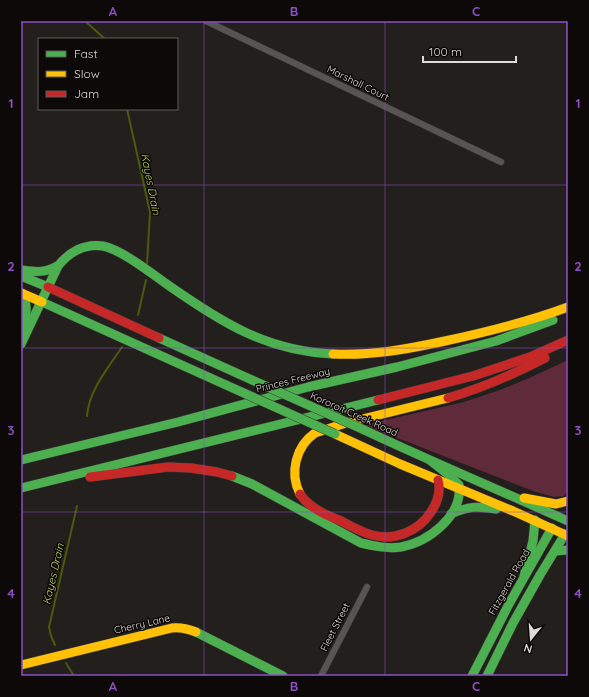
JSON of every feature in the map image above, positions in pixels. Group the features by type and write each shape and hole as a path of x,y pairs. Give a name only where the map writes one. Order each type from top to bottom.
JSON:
{"main road":[{"path":"21,270 43,272 53,270 68,255 82,248 91,246 107,247 123,255 205,310 236,328 274,344 325,354 374,354 432,343 498,329 568,307"},
{"path":"21,344 58,266"},
{"name":"Kororoit Creek Road","path":"21,276 568,522"},
{"path":"22,293 438,480 567,533 540,575 513,623 487,676"},
{"path":"21,334 27,306 22,293"},
{"name":"Princes Freeway","path":"21,460 178,422 308,387 397,367 496,341 541,325 568,313"},
{"path":"21,488 467,377 530,357 568,340"},
{"path":"438,480 440,488 432,511 417,528 406,534 393,537 380,537 372,536 361,531 310,505 304,499 298,486 295,467 298,454 304,443 315,433 342,424 462,394 543,359 568,345"},
{"path":"21,492 93,477 157,468 178,467 203,470 229,475 252,484 361,543 377,548 398,548 418,542 437,530 451,514 457,502 459,489 454,478 431,461"},
{"path":"513,496 556,504 568,501"},
{"name":"Fitzgerald Road","path":"472,676 524,576 568,501"},
{"path":"451,514 469,507 511,511"},
{"path":"524,576 535,533 535,520"},
{"path":"555,551 568,550"},
{"name":"Cherry Lane","path":"21,665 182,627 189,628 283,676"}],"street":[{"name":"Marshall Court","path":"206,21 501,162"},
{"name":"Fleet Street","path":"321,676 367,587"}],"shaded area":[{"path":"568,360 568,490 564,496 554,497 533,491 364,425 464,402 500,390"}],"waterway":[{"name":"Kayes Drain","path":"85,21 104,38"},
{"name":"Kayes Drain","path":"127,110 150,212 147,264"},
{"name":"Kayes Drain","path":"138,315 146,280"},
{"name":"Kayes Drain","path":"87,416 91,397 95,388 122,347"},
{"name":"Kayes Drain","path":"55,645 49,627 77,506"},
{"name":"Kayes Drain","path":"66,663 74,676"}],"traffic: fast":[{"path":"21,344 58,266 72,253 84,247 96,245 111,248 119,252 207,311 245,332 265,341 286,347 309,352 333,354"},
{"path":"21,270 40,271 49,270 57,266"},
{"path":"21,276 48,287"},
{"path":"22,293 26,303 26,316 22,330"},
{"path":"42,302 226,385"},
{"path":"21,460 178,422 308,387 397,367 496,341 553,320"},
{"path":"159,338 252,380"},
{"path":"252,380 362,429"},
{"path":"226,385 335,434"},
{"path":"21,488 378,400"},
{"path":"362,429 568,521"},
{"path":"232,476 252,484 361,543 396,548 422,540 442,526 450,517 455,507 459,496 459,485 431,461"},
{"path":"451,514 473,507 496,509"},
{"path":"524,576 533,541 535,520"},
{"path":"472,676 509,604 552,528"},
{"path":"487,676 513,623 565,534"},
{"path":"555,551 568,550"},
{"path":"196,632 283,676"}],"traffic: slow":[{"path":"21,293 42,302"},
{"path":"333,354 375,353 431,344 507,326 568,307"},
{"path":"300,494 295,477 296,460 303,445 308,438 315,433 346,423 448,398"},
{"path":"335,434 400,464 513,511 568,536"},
{"path":"524,498 556,504 568,501"},
{"path":"21,665 172,628 184,628 196,632"}],"traffic: jam":[{"path":"48,287 159,338"},
{"path":"378,400 473,376 530,357 568,340"},
{"path":"448,398 498,380 545,358"},
{"path":"90,477 168,467 191,468 232,476"},
{"path":"300,494 308,503 324,514 368,534 380,537 389,537 397,536 412,530 426,519 437,501 439,493 438,480"}]}
